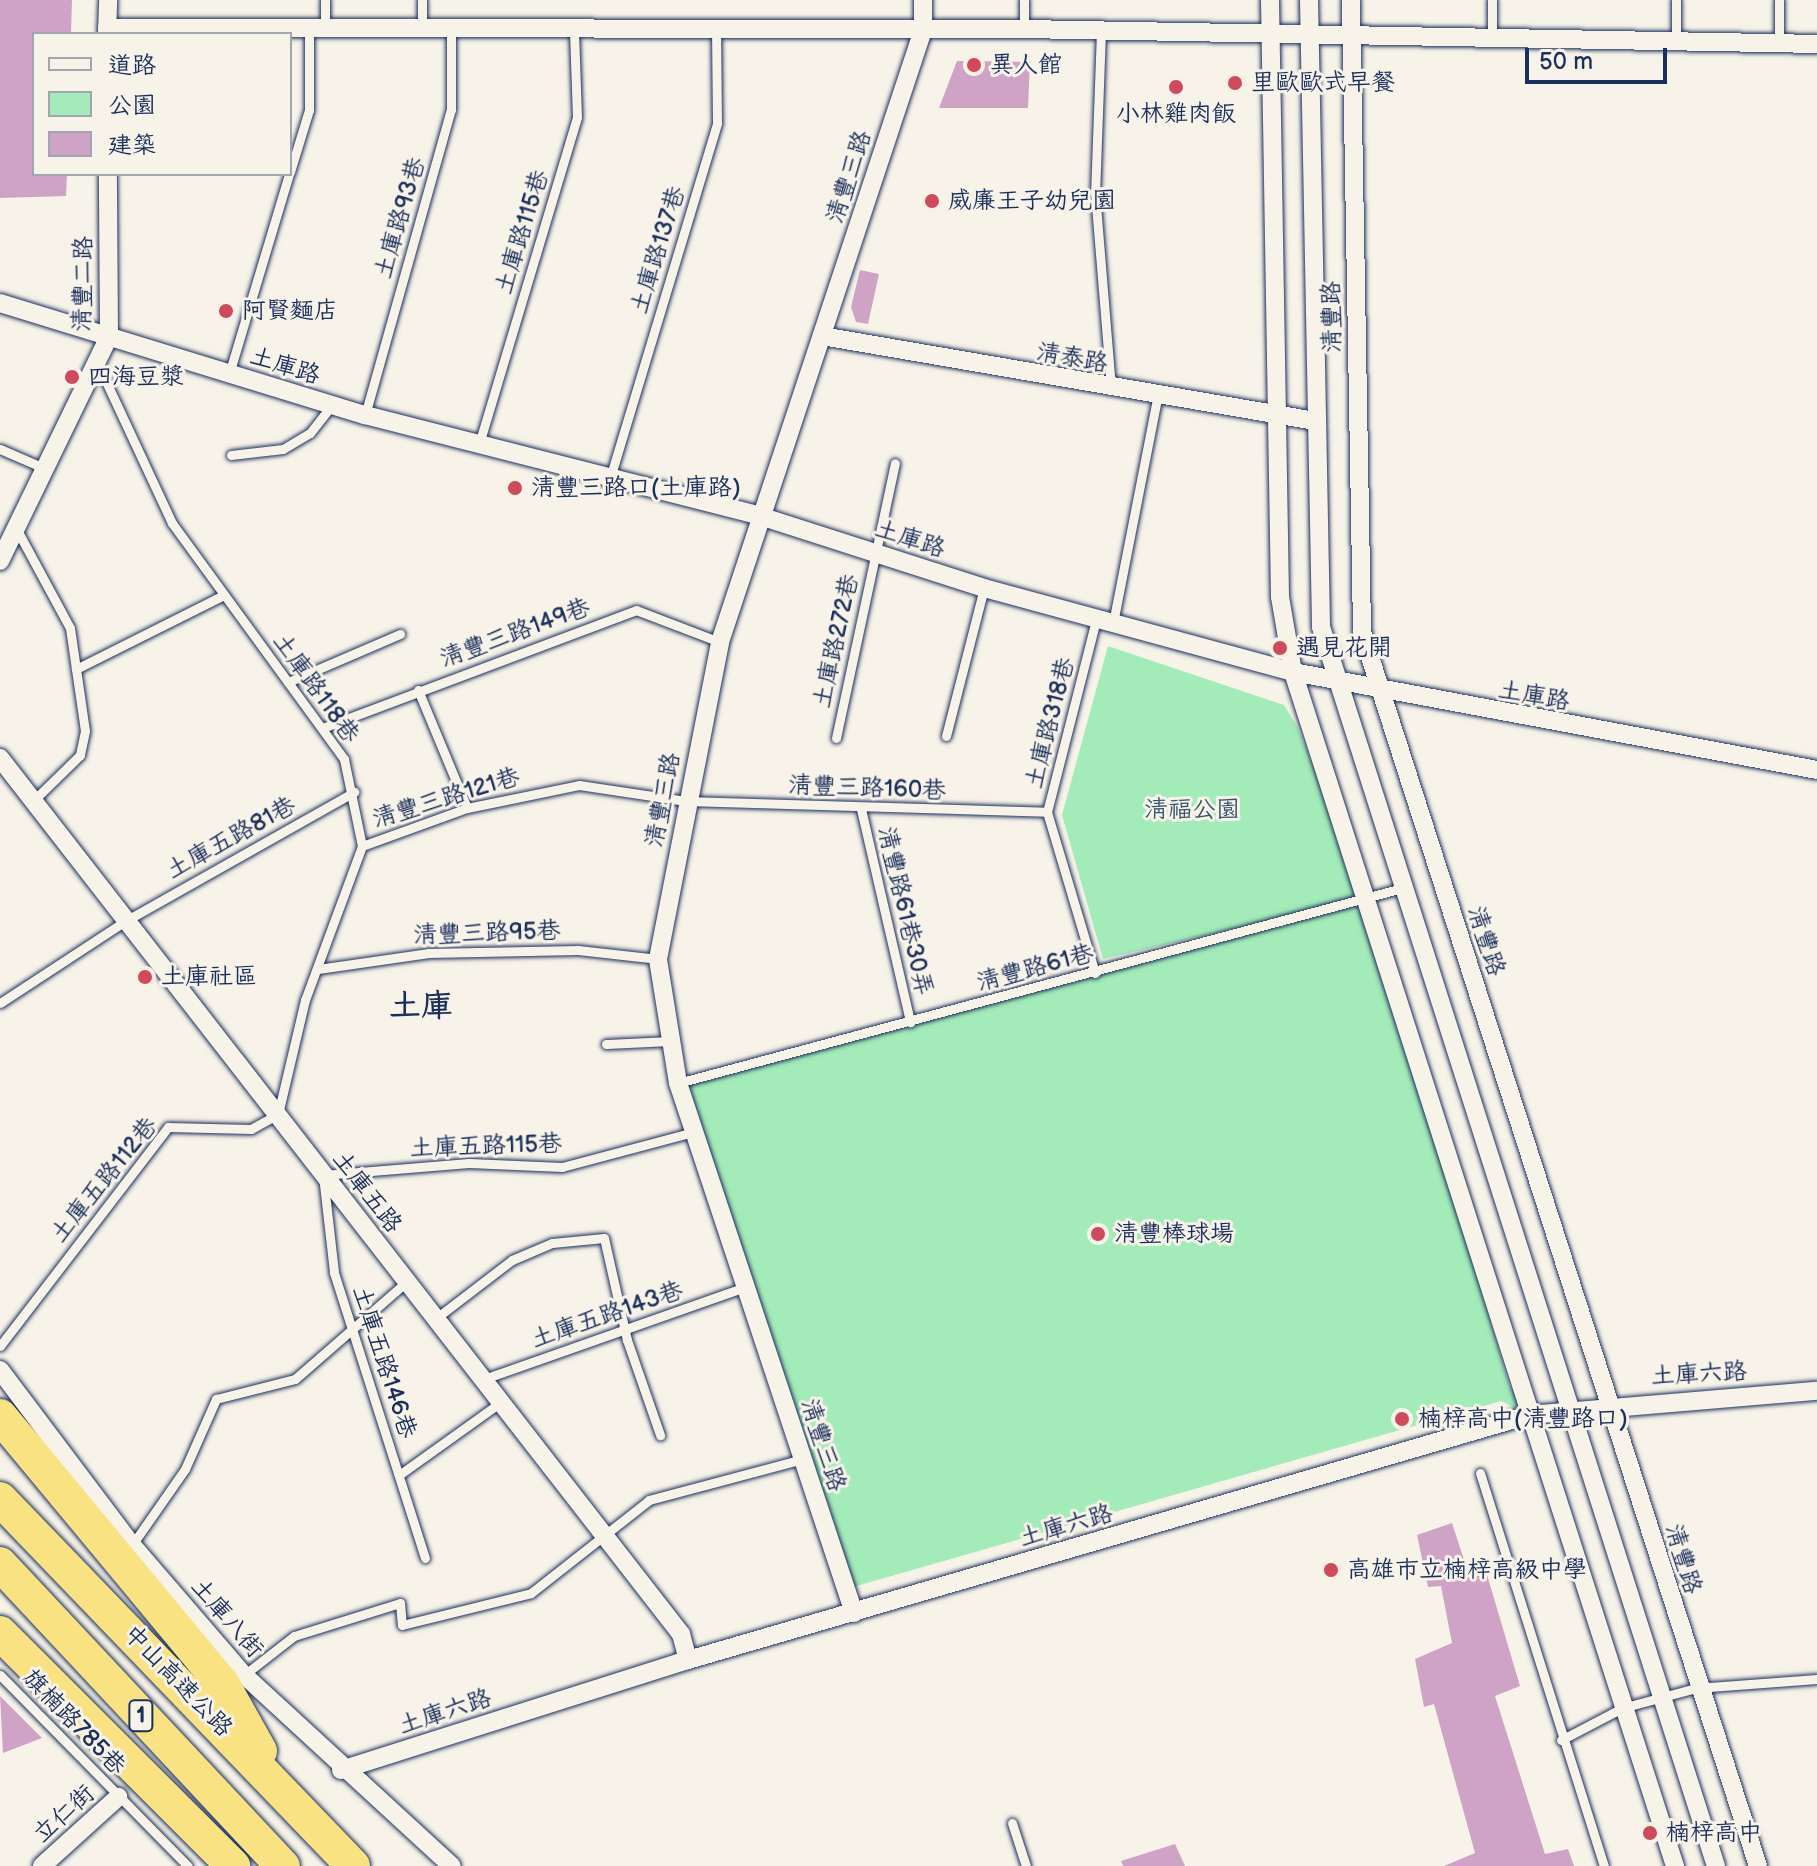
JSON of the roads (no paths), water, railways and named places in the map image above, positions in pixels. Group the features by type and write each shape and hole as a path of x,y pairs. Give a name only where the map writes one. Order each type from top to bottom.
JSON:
{"highway":[{"path":"0,1416 222,1683 274,1780"},
{"name":"中山高速公路","path":"0,1499 274,1780 353,1866"},
{"name":"中山高速公路","path":"0,1564 283,1866"},
{"path":"1,1633 233,1866"}],"street":[{"path":"108,0 107,31 1024,29 1817,44"},
{"name":"清豐三路","path":"854,1613 678,1083 658,959 686,801 720,642 923,30 923,0"},
{"path":"1270,0 1274,416 1280,597 1293,672 1675,1866"},
{"name":"清豐路","path":"1309,0 1318,604 1334,682 1570,1409 1659,1698 1716,1866"},
{"name":"清豐路","path":"1351,0 1362,632 1612,1403 1696,1688 1758,1866"},
{"name":"清豐二路","path":"0,561 109,337 108,176"},
{"name":"土庫路","path":"0,303 365,415 760,516 984,588 1293,672 1380,694 1817,770"},
{"name":"清泰路","path":"822,336 1157,399 1315,421"},
{"name":"土庫五路","path":"0,758 278,1114 498,1404 681,1634 688,1660"},
{"name":"土庫八街","path":"0,1370 132,1545 244,1675 341,1770 452,1866"},
{"name":"土庫六路","path":"341,1770 688,1660 1529,1415 1612,1403 1817,1391"},
{"name":"立仁街","path":"42,1866 118,1797"}],"lane":[{"path":"292,166 309,110 317,29 325,0"},
{"path":"422,0 422,29"},
{"path":"1024,0 1024,29"},
{"path":"1492,0 1492,36"},
{"path":"1676,0 1676,40"},
{"path":"1779,0 1779,43"},
{"name":"土庫路93巷","path":"365,415 451,110 451,29"},
{"name":"土庫路115巷","path":"479,444 577,117 574,29"},
{"name":"土庫路137巷","path":"610,478 717,123 716,30"},
{"path":"1101,31 1095,193 1111,389"},
{"path":"229,374 289,176"},
{"name":"土庫路118巷","path":"97,362 172,523 288,682 325,727 354,792 362,846 318,969 278,1114"},
{"name":"土庫路318巷","path":"1095,973 1047,812 1104,622 1157,399"},
{"path":"231,455 283,449 310,433 332,405"},
{"path":"0,449 46,469"},
{"name":"土庫路272巷","path":"836,738 895,463"},
{"path":"17,530 70,628 85,731 80,755 34,800"},
{"path":"946,736 984,588"},
{"path":"76,669 224,595"},
{"name":"清豐三路149巷","path":"325,727 636,610 720,642"},
{"path":"288,682 400,634"},
{"path":"418,690 467,808"},
{"name":"清豐三路121巷","path":"362,846 467,808 579,785 686,801"},
{"name":"土庫五路81巷","path":"0,1003 127,920 354,792"},
{"name":"清豐三路160巷","path":"686,801 861,809 1047,812"},
{"name":"清豐路61巷30弄","path":"861,809 910,1022"},
{"name":"清豐路61巷","path":"678,1083 1402,888"},
{"name":"清豐三路95巷","path":"318,969 429,953 578,950 658,959"},
{"path":"606,1044 671,1041"},
{"name":"土庫五路112巷","path":"0,1346 168,1127 251,1129 278,1114"},
{"name":"土庫五路115巷","path":"323,1175 469,1163 562,1167 694,1132"},
{"name":"土庫五路146巷","path":"323,1175 334,1272 425,1558"},
{"path":"435,1319 512,1260 552,1243 604,1238 625,1329 660,1435"},
{"path":"132,1545 185,1469 216,1399 295,1379 406,1282"},
{"name":"土庫五路143巷","path":"481,1380 745,1287"},
{"path":"399,1475 498,1404"},
{"path":"244,1675 294,1636 400,1603 402,1625 531,1593 649,1500 803,1459"},
{"path":"1480,1473 1561,1740 1604,1866"},
{"name":"旗楠路785巷","path":"0,1675 188,1866"},
{"path":"1561,1740 1622,1708 1696,1688 1817,1679"},
{"path":"1012,1823 1026,1866"}],"place":[{"name":"異人館","path":"974,65"},
{"name":"里歐歐式早餐","path":"1235,83"},
{"name":"小林雞肉飯","path":"1176,87"},
{"name":"威廉王子幼兒園","path":"932,201"},
{"name":"阿賢麵店","path":"226,311"},
{"name":"四海豆漿","path":"72,377"},
{"name":"清豐三路口(土庫路)","path":"515,488"},
{"name":"遇見花開","path":"1280,648"},
{"name":"土庫社區","path":"145,977"},
{"name":"清豐棒球場","path":"1098,1234"},
{"name":"楠梓高中(清豐路口)","path":"1402,1419"},
{"name":"高雄市立楠梓高級中學","path":"1331,1570"},
{"name":"楠梓高中","path":"1650,1833"}],"district":[{"name":"土庫","path":"421,1007"}],"park label":[{"name":"清福公園","path":"1192,810"}]}
